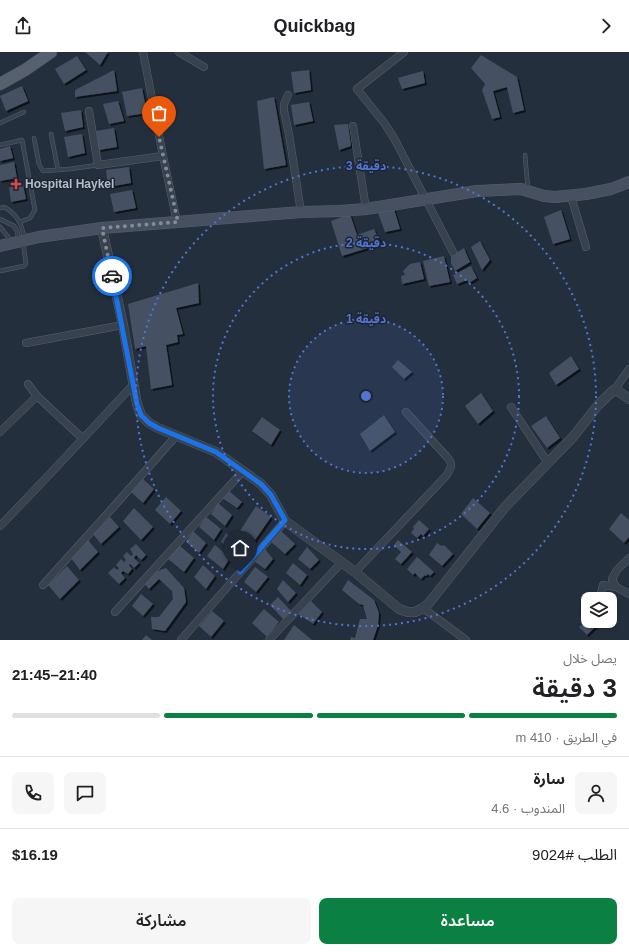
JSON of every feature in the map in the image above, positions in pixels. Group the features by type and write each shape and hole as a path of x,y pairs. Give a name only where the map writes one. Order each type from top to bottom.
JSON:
{"main road":[{"path":"0,84 25,70 51,52"},
{"path":"0,246 20,241 102,228 301,212 366,209 445,195 497,189 521,189 544,196 572,196 598,192 629,182"}],"street":[{"path":"143,52 163,156 178,222"},
{"path":"179,52 204,67"},
{"path":"404,52 357,89 385,124 394,138 453,252"},
{"path":"288,95 284,104 284,111 301,212"},
{"path":"89,110 98,166 163,156"},
{"path":"353,126 366,209"},
{"path":"572,196 586,247"},
{"path":"102,228 123,325 133,385 141,415 149,423 176,436 216,452 261,484 271,495 285,520 355,572 399,609 408,612 415,612 423,608 438,594 505,507 573,437 599,404 615,389 629,369"},
{"path":"26,343 123,325"},
{"path":"28,384 37,396 82,438"},
{"path":"0,526 38,488 82,438 133,385"},
{"path":"615,389 629,399"},
{"path":"0,432 37,396"},
{"path":"511,407 548,463"},
{"path":"355,572 446,476 452,466 452,463 447,457 406,412"},
{"path":"43,585 176,436"},
{"path":"115,612 243,471"},
{"path":"181,640 285,520"},
{"path":"616,587 612,579 613,576 629,558"},
{"path":"269,640 342,562"},
{"path":"601,592 603,585 616,587 629,594"},
{"path":"423,608 466,640"}],"lane":[{"path":"0,123 24,112"},
{"path":"51,134 58,170"},
{"path":"34,138 41,169 45,172 98,166"},
{"path":"0,145 22,140 35,210 30,218 20,222"},
{"path":"525,155 528,191"},
{"path":"0,208 4,207 10,210 20,222 20,241"},
{"path":"0,219 14,226 17,231 26,264 24,266 0,271"},
{"path":"0,227 20,241"}],"building":[{"path":"85,52 108,52 100,65"},
{"path":"481,55 517,77 524,110 513,113 507,87 493,91 500,117 492,119 482,90 485,84 471,68"},
{"path":"77,56 86,70 64,84 55,69"},
{"path":"114,70 117,91 75,97 75,90"},
{"path":"309,70 311,90 294,93 291,72"},
{"path":"423,71 425,83 402,89 398,78"},
{"path":"22,86 28,101 6,111 0,96"},
{"path":"142,88 147,113 127,116 122,92"},
{"path":"274,97 286,165 264,169 257,101"},
{"path":"118,101 124,121 109,124 103,104"},
{"path":"309,102 313,121 294,125 291,105"},
{"path":"81,110 83,127 65,131 61,113"},
{"path":"348,124 351,146 339,150 334,125"},
{"path":"114,128 117,147 99,150 96,131"},
{"path":"82,134 85,153 68,157 64,137"},
{"path":"10,146 13,158 0,161 0,149"},
{"path":"14,162 17,178 0,181 0,165"},
{"path":"129,167 131,183 108,187 106,170"},
{"path":"23,185 26,199 11,202 9,187"},
{"path":"132,190 136,208 114,212 110,194"},
{"path":"394,209 400,229 385,232 378,213"},
{"path":"561,210 570,239 553,244 544,217"},
{"path":"350,214 357,235 374,229 381,244 342,256 331,221"},
{"path":"480,241 490,260 482,270 471,247"},
{"path":"464,248 470,262 455,271 451,263 451,256"},
{"path":"444,256 450,282 429,286 423,261"},
{"path":"420,262 424,279 402,284 401,276 405,275 403,271 410,264"},
{"path":"471,266 477,278 469,283 467,280 457,284 453,275"},
{"path":"198,283 199,303 176,308 183,334 177,335 178,342 166,345 172,385 151,389 146,346 135,349 128,304"},
{"path":"571,356 579,369 556,385 549,373"},
{"path":"398,360 412,372 404,379 392,367"},
{"path":"481,393 493,411 478,424 465,406"},
{"path":"384,415 395,432 370,451 360,434"},
{"path":"546,416 560,438 547,448 531,426"},
{"path":"262,417 280,430 271,445 252,431"},
{"path":"143,479 154,489 143,503 131,492"},
{"path":"228,490 242,502 237,508 222,498"},
{"path":"166,497 181,511 170,524 155,510"},
{"path":"473,498 490,513 477,529 461,514"},
{"path":"218,503 232,515 225,526 211,514"},
{"path":"256,506 271,517 253,543 240,531"},
{"path":"134,508 153,527 141,540 123,521"},
{"path":"621,513 629,520 629,537 624,543 609,529"},
{"path":"110,517 119,527 101,544 93,534"},
{"path":"206,517 221,529 214,540 199,527"},
{"path":"419,520 429,529 423,536 421,534 417,538 411,533 414,529 413,527"},
{"path":"193,531 206,543 199,553 186,542"},
{"path":"281,531 295,544 285,554 271,542"},
{"path":"226,533 239,546 235,553 221,542"},
{"path":"88,540 98,552 80,570 71,558"},
{"path":"398,540 412,552 401,564 395,559 401,552 394,545"},
{"path":"437,543 441,546 444,545 453,554 442,566 429,555"},
{"path":"136,544 146,555 141,560 136,555 134,558 139,563 134,568 130,564 129,565 132,569 128,574 123,571 121,573 125,578 119,584 108,573 114,567 117,570 119,568 116,565 121,559 124,562 126,560 123,556 127,552 131,556 133,554 130,549"},
{"path":"179,545 194,558 184,572 168,559"},
{"path":"215,545 230,558 223,569 207,556"},
{"path":"307,547 319,560 310,569 298,559"},
{"path":"265,549 273,559 265,569 255,562"},
{"path":"417,557 434,572 430,576 428,574 426,576 425,575 421,579 415,573 413,575 407,569"},
{"path":"293,563 307,575 300,585 286,573"},
{"path":"203,565 215,576 206,589 194,577"},
{"path":"67,566 79,580 60,599 48,585"},
{"path":"255,567 268,577 256,592 244,582"},
{"path":"166,568 184,588 186,602 165,631 152,629 151,617 159,617 173,599 172,591 159,579 149,589 144,583 155,572"},
{"path":"283,580 296,593 288,602 277,589"},
{"path":"348,580 374,600 379,613 378,625 373,640 350,640 351,637 355,638 360,619 367,619 363,605 359,604 342,590"},
{"path":"141,594 153,604 143,616 132,606"},
{"path":"278,597 292,612 284,620 270,605"},
{"path":"311,601 322,612 313,624 298,614"},
{"path":"264,609 279,622 267,637 252,623"},
{"path":"212,611 224,621 211,637 199,626"},
{"path":"294,625 312,640 284,640"},
{"path":"581,625 581,628 594,628 587,635 579,627"},
{"path":"146,635 152,640 142,640"}],"way so far":[{"path":"112,276 102,228 178,222 159,137"}],"place":[{"name":"Hospital Haykel","path":"16,184"}],"route":[{"path":"112,276 123,325 133,389 141,415 149,423 158,428 216,452 261,484 271,495 285,520 240,572"}]}
